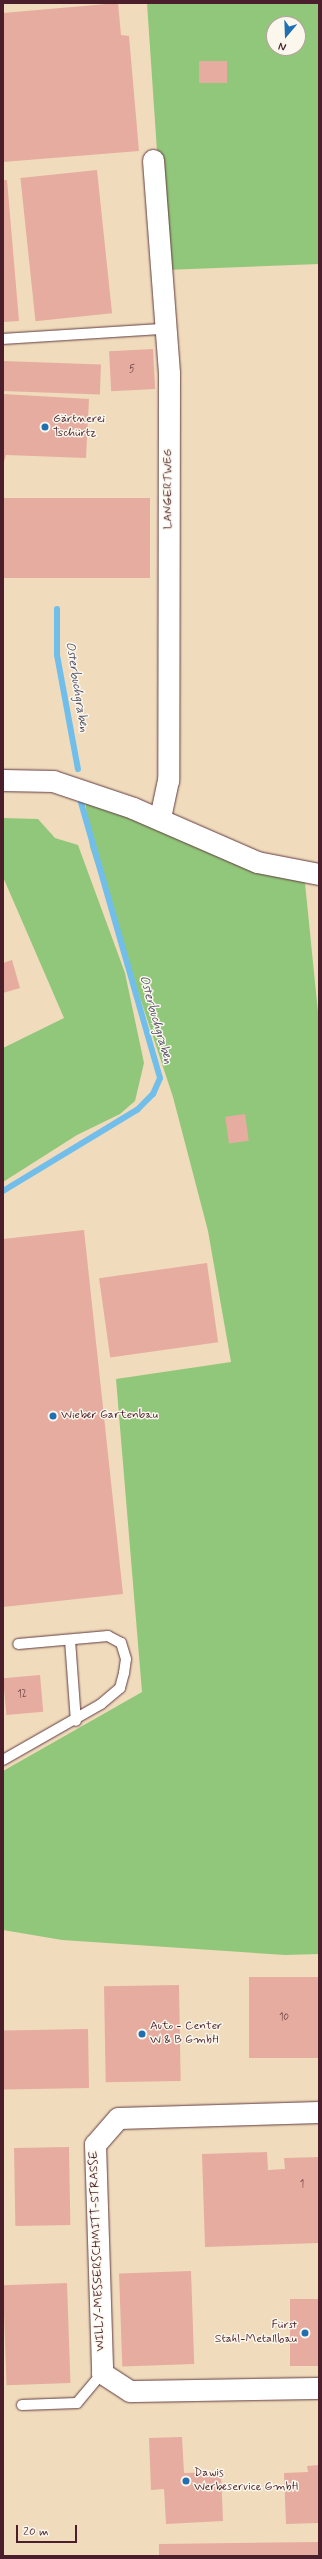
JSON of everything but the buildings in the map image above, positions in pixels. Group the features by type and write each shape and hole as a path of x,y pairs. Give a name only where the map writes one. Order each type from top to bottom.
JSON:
{"street":[{"name":"LANGERTWEG","path":"153,160 164,329 169,373 170,595 168,780 160,818"},
{"path":"3,780 53,781 160,818 257,862 319,874"},
{"name":"WILLY-MESSERSCHMITT-STRASSE","path":"102,2373 95,2144 118,2118 319,2112"},
{"path":"102,2373 130,2391 319,2388"}],"lane":[{"path":"3,338 164,329"},
{"path":"3,1760 76,1720 120,1688 126,1659 121,1643 108,1636 18,1644"},
{"path":"70,1640 76,1720"},
{"path":"22,2405 77,2403 102,2373"}],"green space":[{"path":"147,3 319,3 319,264 165,270"},
{"path":"84,790 304,873 319,1022 319,1954 285,1955 62,1940 3,1930 3,1771 142,1692 116,1379 231,1362 208,1231 173,1097 90,847"},
{"path":"3,818 38,819 55,838 78,845 125,973 144,1063 135,1101 120,1114 77,1135 3,1182 3,1048 64,1018 3,877"}],"waterway":[{"name":"Osterbuchgraben","path":"57,609 57,655 78,769"},
{"name":"Osterbuchgraben","path":"3,1191 137,1110 153,1094 160,1078 81,802"}],"place":[{"name":"Gärtnerei Tschürtz","path":"45,427"},
{"name":"Wieber Gartenbau","path":"53,1416"},
{"name":"Auto - Center W & B GmbH","path":"142,2034"},
{"name":"Fürst Stahl-Metallbau","path":"305,2333"},
{"name":"Dawis Werbeservice GmbH","path":"186,2481"}]}
